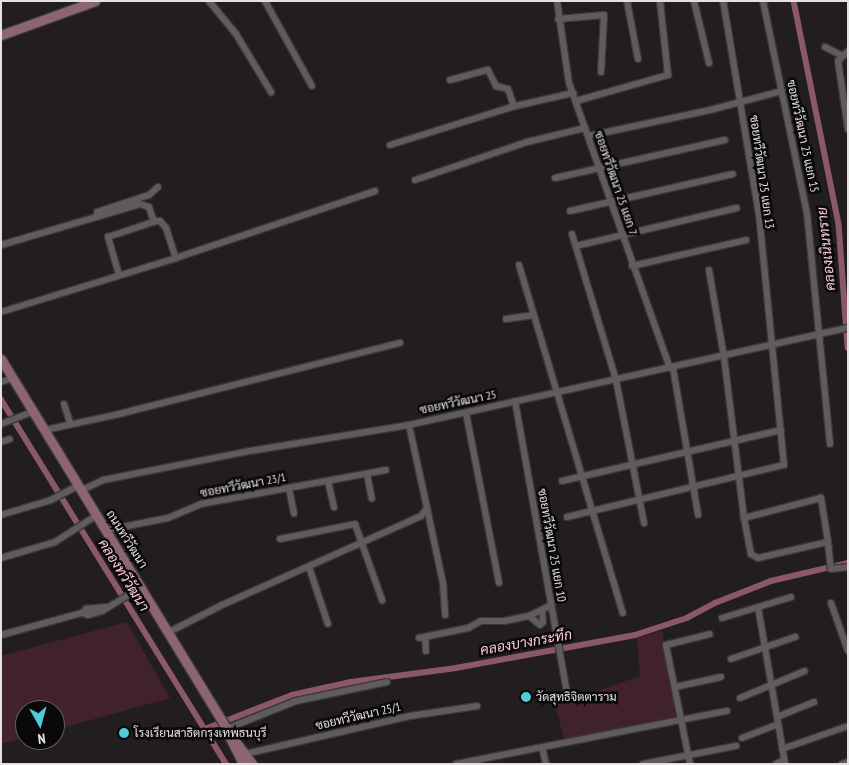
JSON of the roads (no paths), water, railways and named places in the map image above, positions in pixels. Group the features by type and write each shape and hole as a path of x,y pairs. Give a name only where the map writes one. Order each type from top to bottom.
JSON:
{"main road":[{"path":"1,35 95,1"},
{"name":"ถนนทวีวัฒนา","path":"1,360 170,632 225,727 252,764"},
{"name":"ถนนทวีวัฒนา","path":"225,727 233,748 243,764"}],"street":[{"path":"209,1 236,34 271,92"},
{"path":"265,1 312,86"},
{"name":"ซอยทวีวัฒนา 25 แยก 7","path":"557,1 558,19 572,93 632,266 671,368 698,515"},
{"path":"627,1 638,59"},
{"path":"576,101 668,75 660,1"},
{"path":"694,1 709,63"},
{"name":"ซอยทวีวัฒนา 25 แยก 13","path":"723,1 758,215 784,465 739,476"},
{"name":"ซอยทวีวัฒนา 25 แยก 15","path":"763,1 807,213 830,444"},
{"path":"558,19 604,15 601,72"},
{"path":"825,47 841,55"},
{"path":"848,51 841,55 838,66 848,129"},
{"path":"450,80 488,70 498,87 508,89 514,106"},
{"path":"588,136 710,110 740,100 782,90"},
{"path":"390,145 514,106 572,93"},
{"path":"415,180 527,142 585,128"},
{"path":"555,178 725,140"},
{"path":"570,211 733,174"},
{"path":"97,217 96,212 148,195 158,187"},
{"path":"1,312 176,258 375,191"},
{"path":"1,245 144,204 148,207 154,222"},
{"path":"576,246 621,233 737,208"},
{"path":"119,275 108,237 154,222 163,223 176,258"},
{"path":"572,234 616,380 644,523"},
{"path":"632,266 746,240"},
{"path":"519,265 623,613"},
{"path":"709,270 724,356 744,518 751,554 755,559 828,542"},
{"path":"506,320 533,315"},
{"name":"ซอยทวีวัฒนา 25","path":"445,615 443,583 409,425 845,329"},
{"path":"45,430 70,422 115,415 400,343"},
{"path":"1,382 13,378"},
{"name":"ซอยทวีวัฒนา 25 แยก 10","path":"514,401 567,692"},
{"path":"64,404 70,422"},
{"path":"1,424 34,412"},
{"path":"466,413 499,583"},
{"path":"1,515 51,500 67,491 103,480 250,451 409,425"},
{"path":"562,481 781,430"},
{"path":"1,442 10,439"},
{"name":"ซอยทวีวัฒนา 23/1","path":"107,530 168,518 201,504 386,470"},
{"path":"367,474 372,499"},
{"path":"567,517 739,476"},
{"path":"328,481 334,508"},
{"path":"289,488 294,514"},
{"path":"744,518 821,498 831,567 848,567"},
{"path":"170,632 222,605 421,516 427,508"},
{"path":"1,558 54,542 97,515"},
{"path":"280,539 353,523 363,542 382,600"},
{"path":"309,567 328,624"},
{"path":"1,635 82,613 88,615 117,603 142,587"},
{"path":"722,618 791,597"},
{"path":"831,604 848,651"},
{"path":"426,651 422,638 468,628 481,621 505,621 529,616 552,606"},
{"path":"758,607 785,762 776,764"},
{"path":"529,616 540,625 543,622 542,611"},
{"path":"690,764 666,646 710,634"},
{"path":"732,659 795,637"},
{"path":"740,698 805,671"},
{"path":"675,687 722,677"},
{"path":"225,727 275,707 316,695 387,682"},
{"path":"742,738 814,702"},
{"name":"ซอยทวีวัฒนา 25/1","path":"246,754 410,716 477,706"},
{"path":"456,764 727,711"},
{"path":"782,749 848,726"},
{"path":"643,764 736,746"},
{"path":"542,747 546,764"},
{"path":"842,764 848,762"}],"waterway":[{"name":"คลองเนินทราย","path":"794,1 839,224 848,348"},
{"name":"คลองทวีวัฒนา","path":"1,399 226,764"},
{"name":"คลองบางกระทึก","path":"205,729 292,695 351,682 456,668 635,635 687,618 715,603 771,581 848,563"}],"place":[{"name":"วัดสุทธิจิตตาราม","path":"526,697"},
{"name":"โรงเรียนสาธิตกรุงเทพธนบุรี","path":"124,733"}]}
